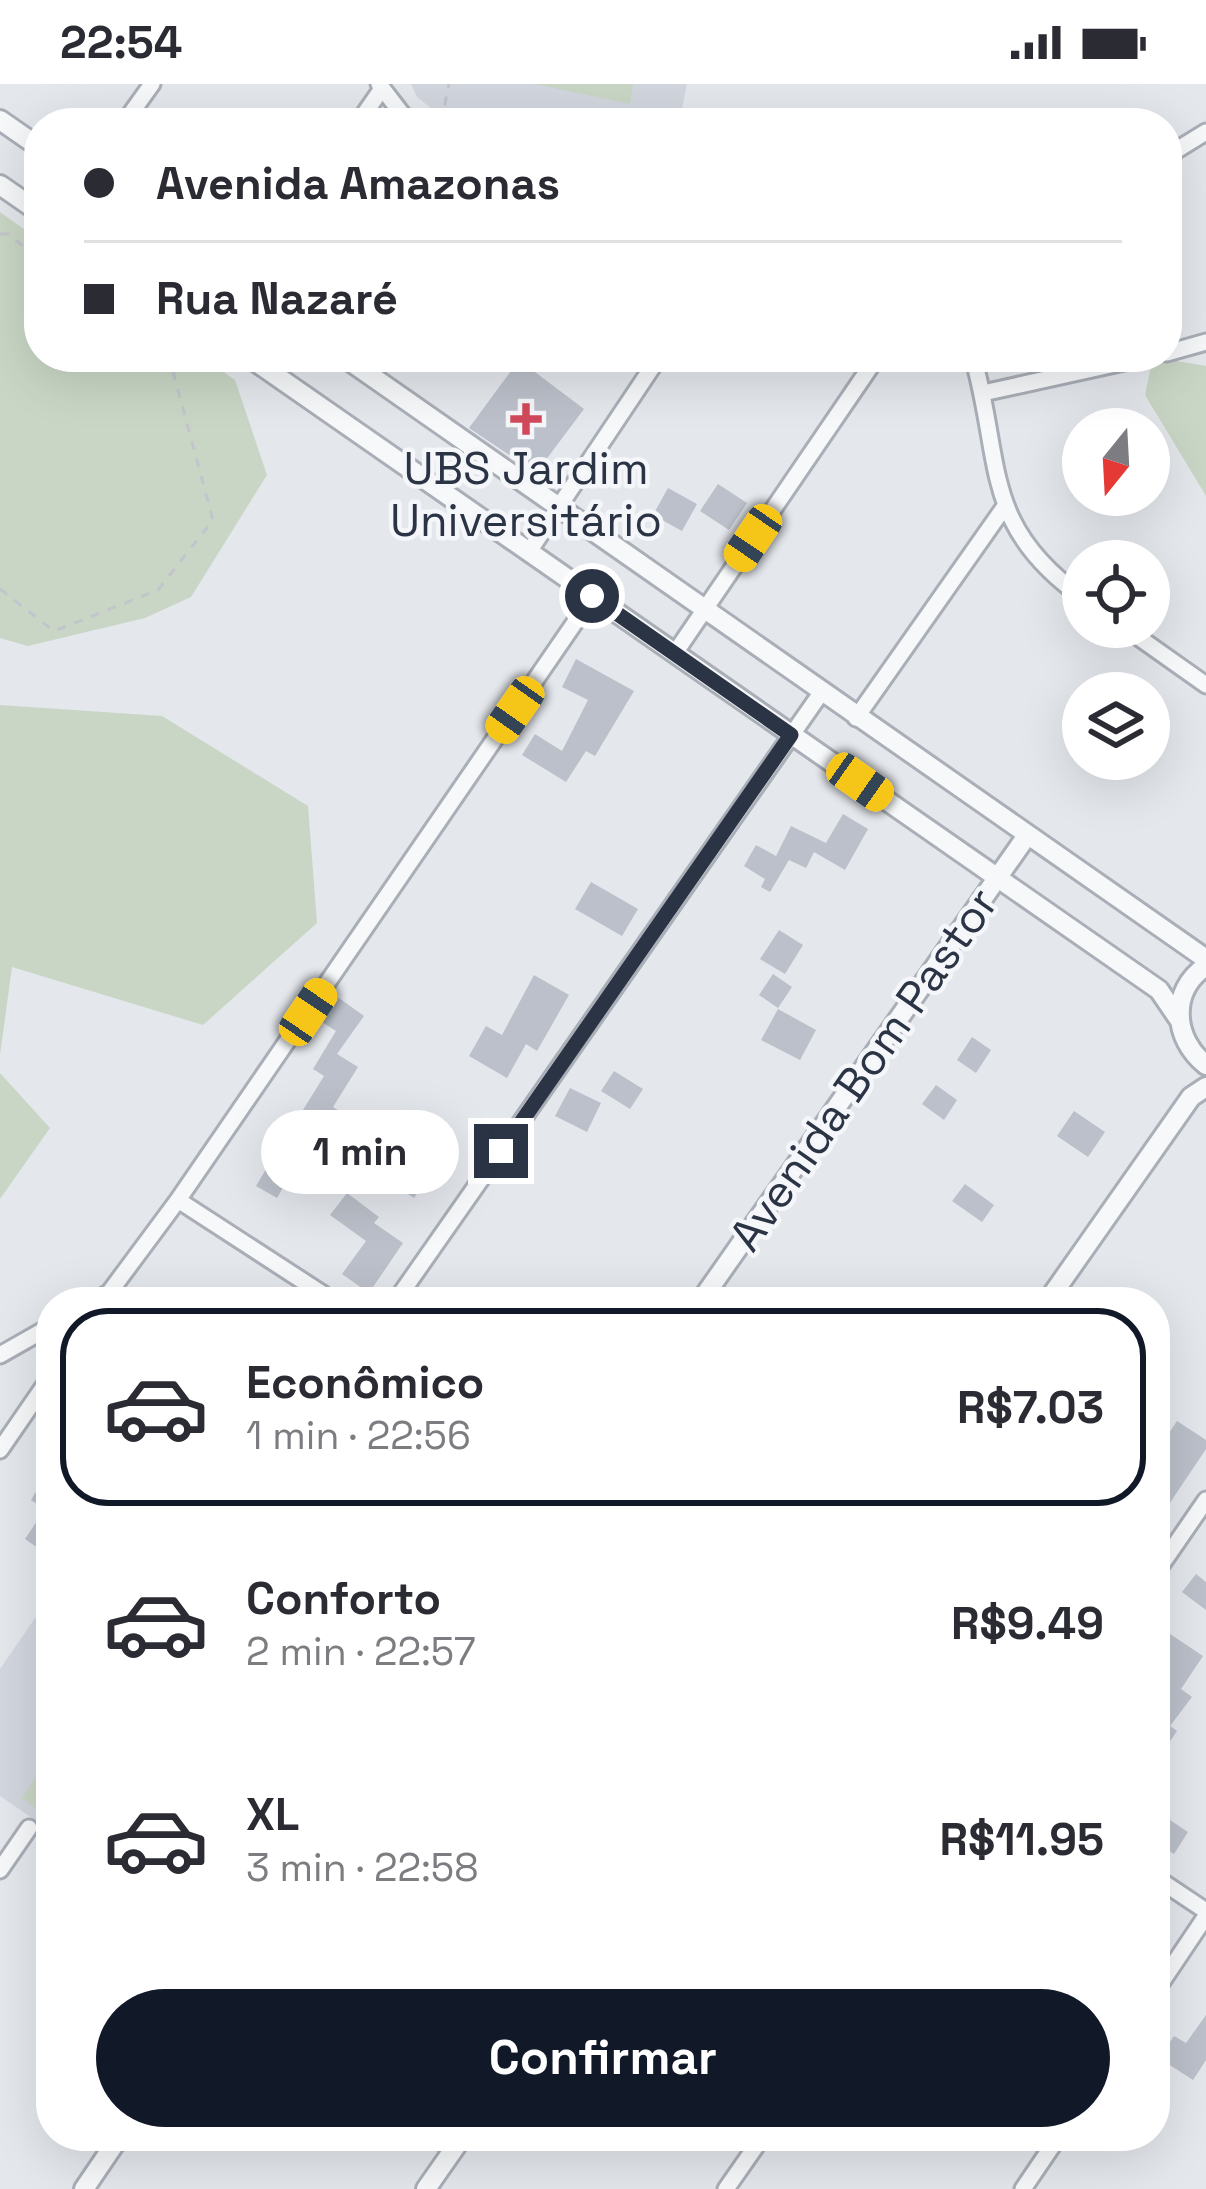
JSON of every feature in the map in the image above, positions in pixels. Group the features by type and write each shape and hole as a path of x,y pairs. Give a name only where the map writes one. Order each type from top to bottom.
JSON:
{"street":[{"path":"271,372 1159,990 1178,1018 1198,1092 1058,1287"},
{"path":"365,372 1206,963 1187,985 1178,1018"},
{"path":"530,550 648,372"},
{"path":"675,653 867,372"},
{"path":"978,372 1003,509 1044,570 1062,583"},
{"path":"983,393 1079,372"},
{"path":"856,718 1003,509"},
{"path":"114,1287 592,596"},
{"path":"1154,648 1206,685"},
{"path":"405,1287 821,693"},
{"name":"Avenida Bom Pastor","path":"710,1287 1026,836"},
{"path":"1190,1051 1206,1065"},
{"path":"178,1200 311,1287"},
{"path":"0,1355 36,1335"},
{"path":"0,1450 36,1398"},
{"path":"1170,1552 1206,1500"},
{"path":"0,1870 29,1828"},
{"path":"1170,1887 1206,1914 1170,1969"},
{"path":"84,2189 110,2151"},
{"path":"426,2189 452,2151"},
{"path":"726,2189 753,2151"},
{"path":"1023,2189 1049,2151"}],"path":[{"path":"0,590 54,631 158,590 213,520 173,372"}],"shaded area":[{"path":"411,84 687,84 682,108 431,108 417,97"},
{"path":"36,1617 36,1821 0,1796 0,1669"}],"green space":[{"path":"535,84 633,84 630,104"},
{"path":"0,212 24,229 24,372 224,372 235,380 267,475 191,597 145,618 28,646 0,638"},
{"path":"1182,362 1206,366 1206,496 1170,436 1170,408 1153,408 1145,395 1150,372 1182,372"},
{"path":"0,705 162,716 308,806 317,923 203,1025 12,967 0,1055"},
{"path":"0,1073 50,1128 0,1199"},
{"path":"36,1777 36,1809 22,1798"}],"building":[{"name":"UBS Jardim Universitário","path":"510,372 535,372 584,409 536,473 469,428"},
{"path":"718,484 747,503 729,530 700,511"},
{"path":"668,488 697,504 682,531 653,515"},
{"path":"576,659 634,691 595,756 586,751 566,782 522,755 535,734 562,751 588,700 562,687"},
{"path":"843,814 868,829 845,870 814,852 806,868 789,860 770,892 761,887 765,879 744,866 756,845 776,856 791,826 826,843"},
{"path":"591,882 638,909 622,936 575,909"},
{"path":"779,930 803,945 785,974 760,959"},
{"path":"773,974 792,987 778,1008 759,995"},
{"path":"534,975 569,995 537,1051 526,1044 507,1078 469,1056 486,1026 502,1035"},
{"path":"339,998 364,1016 337,1054 358,1067 333,1107 341,1112 327,1135 298,1118 324,1076 313,1069 336,1031 322,1022"},
{"path":"778,1009 816,1030 800,1060 761,1040"},
{"path":"972,1037 991,1050 976,1073 957,1060"},
{"path":"614,1071 643,1089 630,1109 601,1091"},
{"path":"936,1085 957,1100 944,1120 922,1104"},
{"path":"570,1088 601,1103 587,1132 555,1116"},
{"path":"1074,1111 1105,1132 1088,1157 1057,1136"},
{"path":"403,1150 433,1170 414,1198 384,1178"},
{"path":"272,1159 293,1170 277,1198 256,1186"},
{"path":"965,1184 994,1205 982,1222 952,1201"},
{"path":"347,1193 379,1217 374,1223 403,1243 373,1287 360,1287 342,1274 366,1241 330,1215"},
{"path":"1177,1421 1206,1440 1206,1449 1170,1503 1170,1432"},
{"path":"36,1522 36,1547 25,1539"},
{"path":"1196,1574 1206,1582 1206,1610 1182,1592"},
{"path":"1170,1634 1203,1656 1181,1689 1192,1697 1170,1726"},
{"path":"1170,1820 1188,1832 1174,1854 1170,1851"},
{"path":"1206,2015 1206,2060 1193,2080 1170,2065 1174,2036 1186,2043"}],"place":[{"name":"UBS Jardim Universitário","path":"526,419"}],"route":[{"path":"501,1151 791,735 592,596"}]}
